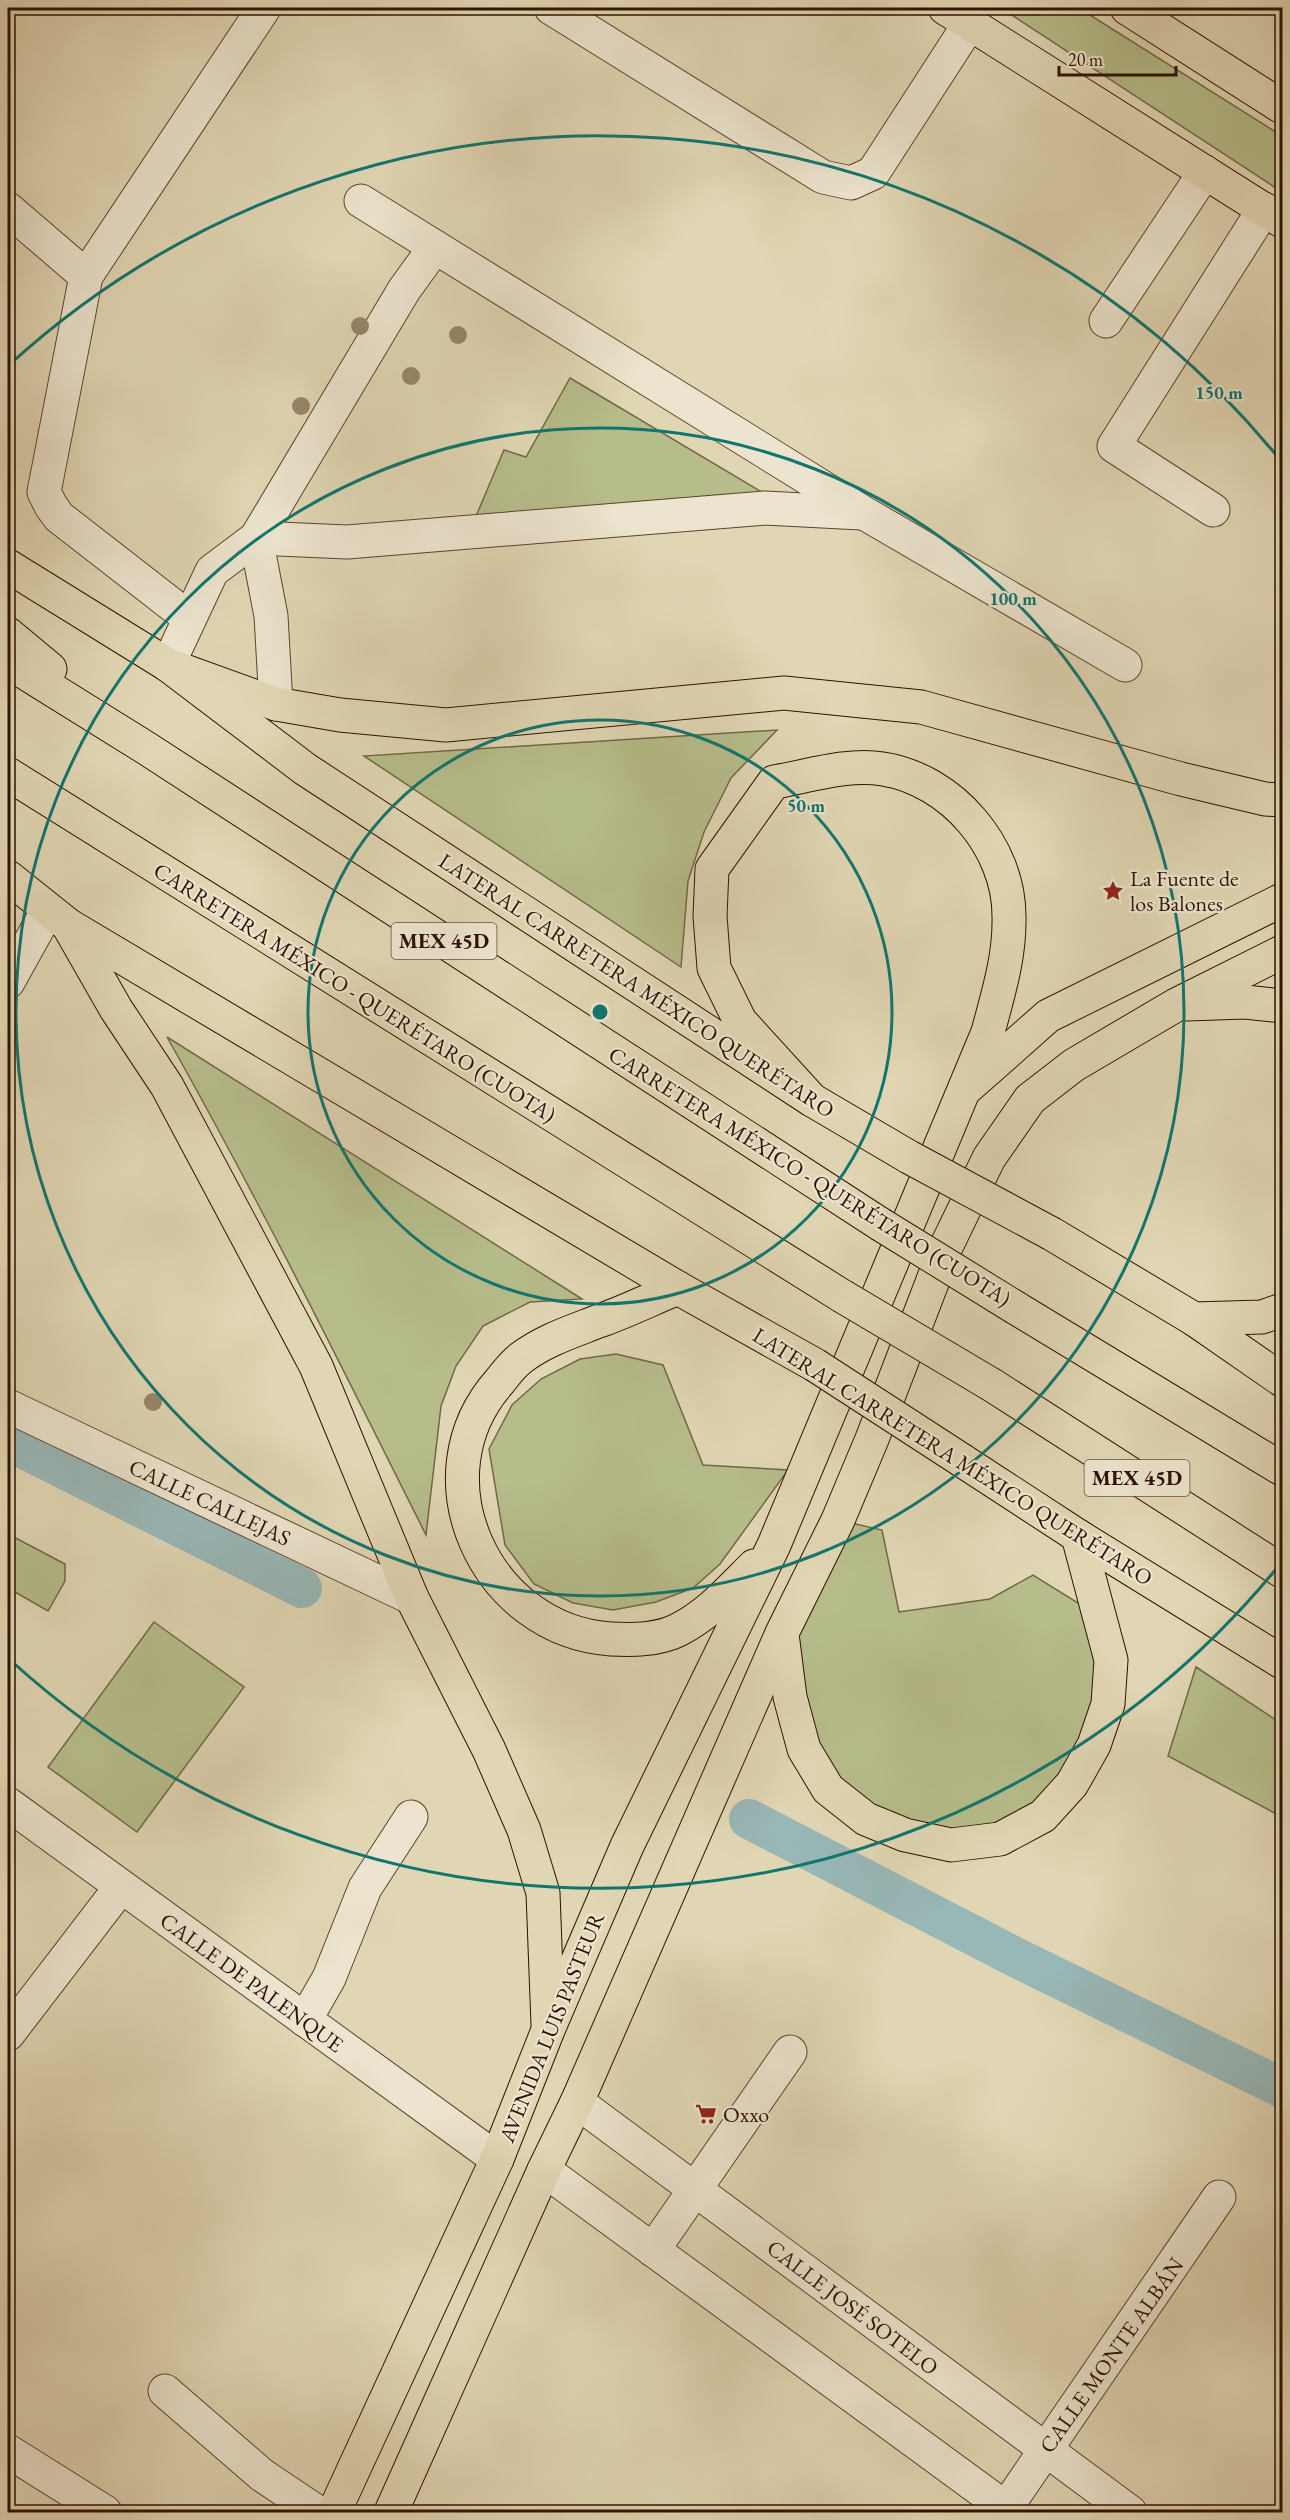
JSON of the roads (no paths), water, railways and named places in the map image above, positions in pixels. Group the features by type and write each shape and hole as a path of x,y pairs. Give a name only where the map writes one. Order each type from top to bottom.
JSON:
{"main road":[{"path":"1127,8 1282,107"},
{"path":"957,15 1273,215"},
{"name":"LATERAL CARRETERA MÉXICO QUERÉTARO","path":"8,566 168,665 305,769 812,1100 909,1157 1052,1234 1194,1319 1282,1380"},
{"path":"8,634 146,748"},
{"name":"CARRETERA MÉXICO - QUERÉTARO (CUOTA)","path":"8,662 146,748 880,1224 1282,1469"},
{"path":"168,665 276,704 340,715 446,725 784,693 921,707 1181,779 1264,799 1282,800"},
{"name":"AVENIDA LUIS PASTEUR","path":"334,2512 497,2159 548,2030 627,1846 774,1545 988,1032 1005,969 1009,915 1002,870 968,814 930,784 883,769 847,769 774,782 712,869 710,916 714,968 740,1021 812,1100"},
{"name":"CARRETERA MÉXICO - QUERÉTARO (CUOTA)","path":"8,774 842,1296 992,1385 1282,1571"},
{"name":"LATERAL CARRETERA MÉXICO QUERÉTARO","path":"8,877 58,917 678,1288 815,1365 1078,1536 1282,1662"},
{"path":"966,1089 1048,1016 1282,900"},
{"path":"58,917 167,1086 316,1366 412,1598 489,1750 524,1830 543,1893 548,2030"},
{"path":"390,2512 544,2170 577,2102 782,1633 838,1520 872,1439 945,1249 989,1158 1030,1099 1074,1065 1176,1005 1282,952"},
{"path":"1176,1005 1245,1002 1282,1006"},
{"path":"678,1288 601,1321 558,1335 520,1358 491,1390 471,1425 462,1465 465,1511 481,1555 509,1593 547,1622 591,1638 636,1640 676,1631 712,1608 774,1545"},
{"path":"1194,1319 1262,1317 1282,1310"},
{"path":"782,1633 790,1698 804,1749 828,1789 866,1820 905,1835 951,1845 1000,1839 1043,1815 1072,1784 1094,1745 1108,1704 1111,1660 1078,1536"}],"street":[{"path":"189,618 59,517 45,492 86,276 264,8"},
{"path":"551,8 823,177 851,183 873,173 957,15"},
{"path":"1106,321 1205,172"},
{"path":"361,201 864,513 1125,665"},
{"path":"8,209 86,276"},
{"path":"1213,510 1114,446 1273,215"},
{"path":"168,665 212,571 256,538 404,290 435,247"},
{"path":"256,538 347,542 765,508 864,513"},
{"path":"256,538 271,616 276,704"},
{"path":"8,982 58,917"},
{"name":"CALLE CALLEJAS","path":"8,1406 412,1598"},
{"name":"CALLE DE PALENQUE","path":"8,1804 120,1888 497,2159"},
{"path":"305,2020 329,1978 365,1888 411,1817"},
{"path":"8,2034 120,1888"},
{"path":"653,2250 790,2052"},
{"name":"CALLE JOSÉ SOTELO","path":"577,2102 1130,2512"},
{"path":"544,2170 1006,2511"},
{"name":"CALLE MONTE ALBÁN","path":"1006,2511 1219,2197"},
{"path":"165,2391 262,2475 317,2512"},
{"path":"8,2451 105,2512"}],"waterway":[{"path":"8,1441 302,1588"},
{"path":"749,1819 1017,1958 1282,2088"}],"place":[{"name":"La Fuente de los Balones","path":"1113,891"},
{"name":"Oxxo","path":"706,2114"}]}
